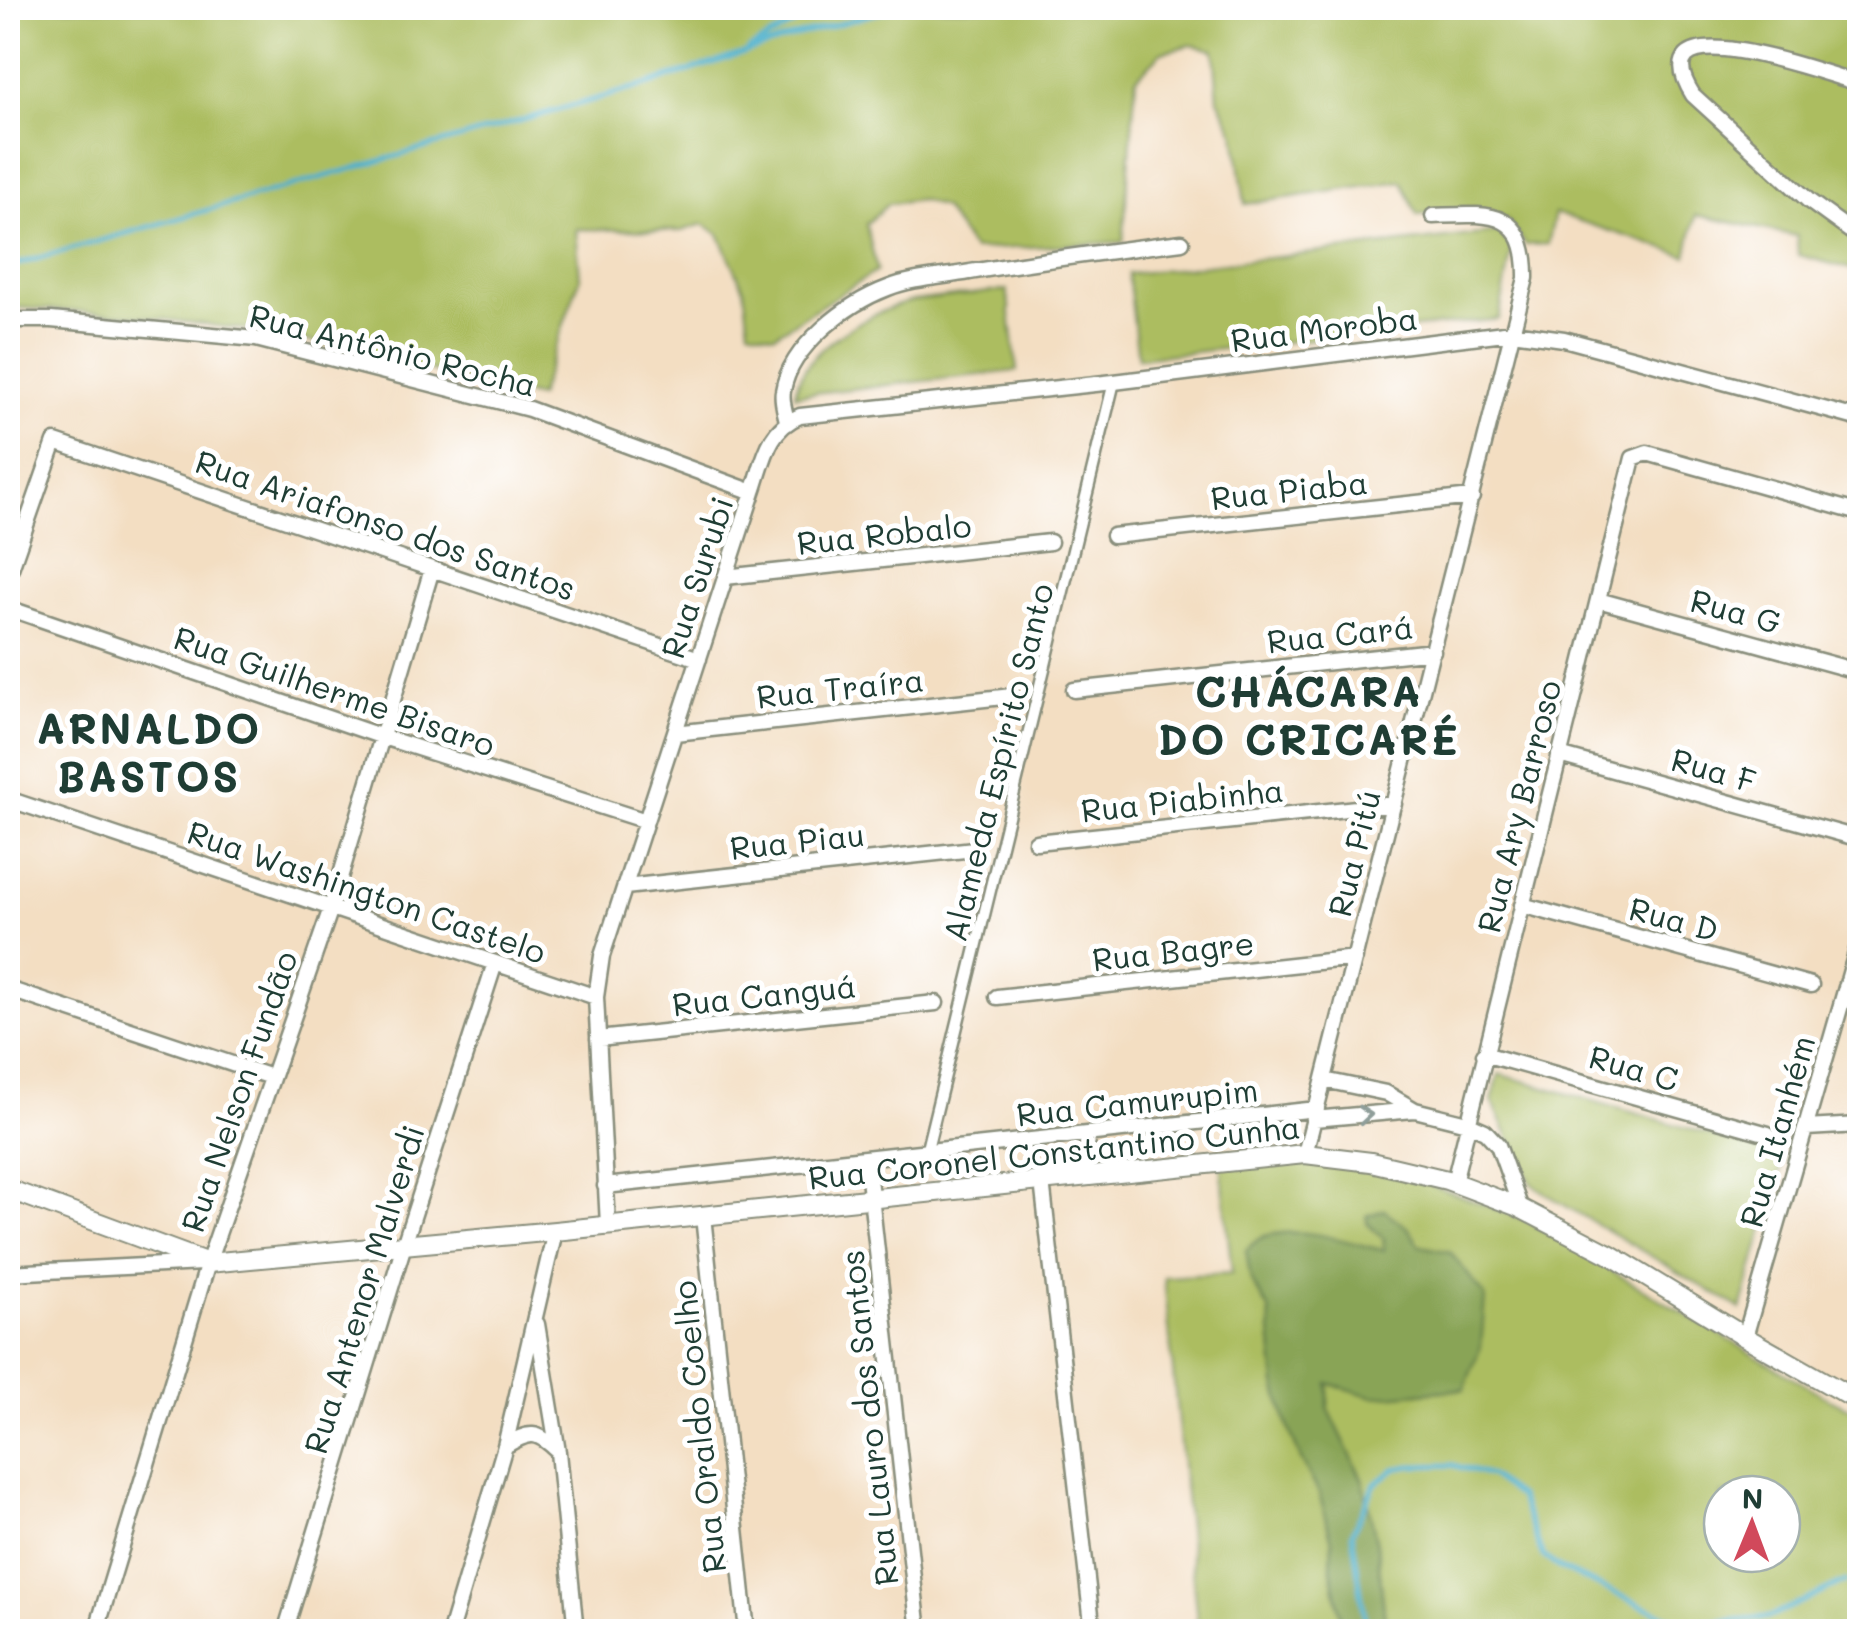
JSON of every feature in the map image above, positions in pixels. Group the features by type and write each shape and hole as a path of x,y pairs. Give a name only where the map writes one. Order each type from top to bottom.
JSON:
{"street":[{"path":"1852,82 1739,50 1699,49 1686,54 1681,65 1693,96 1809,202 1860,238"},
{"name":"Rua Pitú","path":"1305,1154 1526,278 1524,245 1501,218 1487,214 1433,216"},
{"name":"Rua Surubi","path":"608,1225 596,997 602,956 753,492 774,433 787,421 783,390 795,363 837,315 893,286 1182,242"},
{"name":"Rua Antônio Rocha","path":"8,320 50,320 256,338 529,409 753,492"},
{"name":"Rua Moroba","path":"787,421 800,416 1114,382 1512,332 1564,339 1860,419"},
{"name":"Alameda Espírito Santo","path":"926,1153 1114,382"},
{"name":"Rua Ariafonso dos Santos","path":"8,577 55,442 699,659"},
{"name":"Rua Ary Barroso","path":"1454,1182 1632,458 1647,452 1860,512"},
{"name":"Rua Piaba","path":"1113,536 1472,497"},
{"name":"Rua Robalo","path":"725,577 1050,542"},
{"name":"Rua Nelson Fundão","path":"96,1632 208,1263 330,908 432,569"},
{"name":"Rua G","path":"1598,600 1860,672"},
{"name":"Rua Guilherme Bisaro","path":"8,608 383,737 646,821"},
{"name":"Rua Cará","path":"1074,690 1432,651"},
{"name":"Rua Traíra","path":"675,733 1012,696"},
{"name":"Rua F","path":"1559,755 1854,837"},
{"name":"Rua Washington Castelo","path":"8,799 596,997"},
{"name":"Rua Piabinha","path":"1036,842 1394,804"},
{"name":"Rua Piau","path":"625,886 974,849"},
{"name":"Rua D","path":"1522,905 1811,985"},
{"name":"Rua Itanhém","path":"1745,1337 1860,939"},
{"name":"Rua Bagre","path":"997,997 1355,958"},
{"name":"Rua Antenor Malverdi","path":"285,1632 495,963"},
{"path":"8,988 271,1077"},
{"name":"Rua Canguá","path":"598,1040 936,1003"},
{"name":"Rua C","path":"1484,1054 1768,1134"},
{"path":"1324,1080 1386,1094 1415,1110 1485,1131 1498,1146 1521,1208"},
{"name":"Rua Camurupim","path":"606,1186 1088,1134 1316,1114 1415,1110"},
{"path":"1806,1128 1860,1124"},
{"path":"1085,1176 1088,1134"},
{"name":"Rua Coronel Constantino Cunha","path":"8,1190 208,1263 1305,1154 1371,1162 1454,1182 1521,1208 1610,1254 1860,1402"},
{"name":"Rua Lauro dos Santos","path":"867,1160 919,1632"},
{"path":"1042,1181 1092,1632"},
{"name":"Rua Oraldo Coelho","path":"703,1216 747,1632"},
{"path":"450,1632 505,1446 555,1231"},
{"path":"8,1273 208,1263"},
{"path":"536,1318 558,1452 576,1632"},
{"path":"505,1446 524,1434 542,1436 558,1452"},
{"path":"8,1627 24,1632"}],"green space":[{"path":"8,8 1859,8 1859,271 1798,255 1797,236 1696,215 1687,256 1555,213 1548,244 1526,245 1506,219 1455,213 1417,215 1402,181 1245,204 1235,134 1218,99 1214,50 1191,45 1162,52 1136,78 1123,242 973,250 943,208 922,200 888,204 866,224 877,271 774,335 749,329 744,289 719,234 703,224 681,231 576,229 580,278 538,397 279,334 131,315 8,307"},
{"path":"1498,232 1512,247 1499,319 1138,358 1128,274"},
{"path":"1007,290 1017,371 795,395 800,378 824,347 878,313 913,301"},
{"path":"1499,1074 1785,1156 1741,1309 1531,1183 1492,1101"},
{"path":"1325,1161 1422,1182 1524,1219 1831,1400 1859,1412 1859,1631 1386,1631 1377,1545 1363,1481 1328,1408 1328,1382 1464,1389 1450,1252 1420,1246 1408,1228 1368,1224 1384,1239 1384,1251 1363,1246 1251,1281 1269,1309 1276,1384 1285,1418 1319,1493 1332,1541 1331,1568 1343,1631 1198,1631 1164,1277 1232,1273 1221,1164"},
{"path":"1384,1210 1408,1228 1420,1246 1450,1252 1485,1296 1481,1346 1464,1389 1374,1397 1328,1383 1328,1408 1363,1481 1377,1545 1386,1631 1343,1631 1331,1568 1332,1541 1319,1493 1285,1418 1276,1384 1269,1309 1251,1281 1246,1250 1265,1236 1295,1232 1383,1250 1384,1239 1368,1224 1366,1216"}],"waterway":[{"path":"749,49 823,8"},
{"path":"8,267 649,84 894,8"},
{"path":"1367,1632 1352,1533 1375,1484 1394,1469 1411,1466 1453,1465 1490,1476 1519,1497 1543,1556 1561,1569 1690,1624 1770,1617 1846,1581"}],"district":[{"name":"CHÁCARA DO CRICARÉ","path":"1309,714"},
{"name":"ARNALDO BASTOS","path":"149,751"}]}
